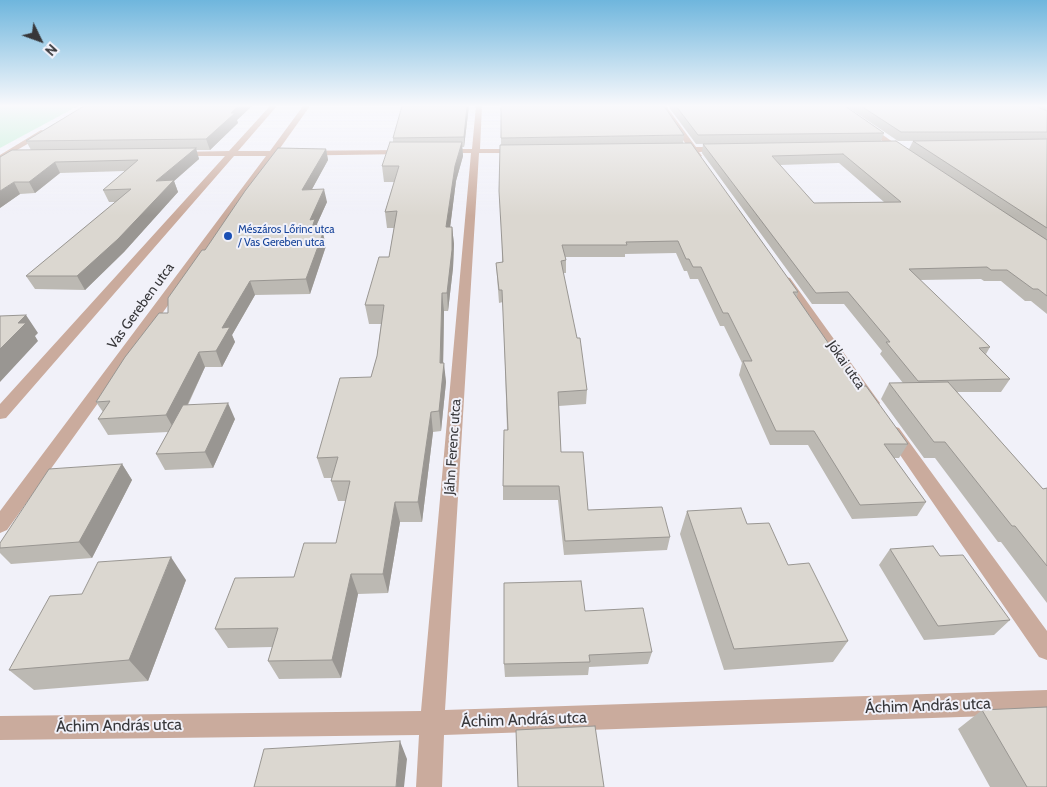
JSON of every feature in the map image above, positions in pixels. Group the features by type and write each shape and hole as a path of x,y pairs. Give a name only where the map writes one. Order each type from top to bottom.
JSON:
{"street":[{"path":"1,157 25,143"},
{"name":"Vas Gereben utca","path":"0,414 244,143"},
{"name":"Vas Gereben utca","path":"0,524 279,143"},
{"name":"Jáhn Ferenc utca","path":"429,787 432,723 477,143"},
{"path":"688,143 705,166"},
{"path":"890,143 912,158"},
{"path":"876,147 915,146"},
{"path":"664,150 732,149"},
{"path":"437,152 526,151"},
{"path":"167,154 418,152"},
{"path":"1,157 22,156"},
{"name":"Jókai utca","path":"779,270 1047,649"},
{"name":"Áchim András utca","path":"0,728 432,723 1047,702"}],"green space":[{"path":"0,143 10,143 0,148"}],"building":[{"path":"390,143 462,143 455,166 446,227 452,227 452,250 447,293 442,293 440,363 444,363 439,411 431,412 418,502 395,502 383,574 351,574 332,660 268,661 278,628 215,629 235,578 294,577 304,543 336,543 350,481 331,481 338,457 317,458 340,378 371,377 377,356 384,305 365,305 379,257 389,257 397,211 385,212 399,166 382,166"},
{"path":"691,143 798,292 793,292 858,386 866,386 908,444 884,444 926,502 860,505 814,431 776,431 743,361 752,361 728,313 723,313 701,267 693,267 689,259 686,259 678,241 626,242 627,245 562,245 566,260 561,261 577,338 580,338 587,390 558,392 561,452 583,452 588,510 662,507 670,537 565,541 559,486 503,486 504,430 508,430 502,290 499,290 496,263 503,262 499,191 500,145"},
{"path":"899,143 1047,240 1047,296 1038,289 1033,289 1007,270 991,270 987,267 909,269 990,347 979,348 1010,379 918,381 886,342 890,342 848,292 816,293 703,144","holes":["843,154 901,202 814,203 772,156"]},
{"path":"916,143 1047,143 1047,228"},
{"path":"196,148 156,181 174,180 118,239 77,276 26,276 131,189 103,190 138,160 55,162 29,182 14,182 0,191 0,157 12,150"},
{"path":"278,148 326,149 302,190 324,189 310,220 315,219 310,233 323,233 306,279 250,281 222,328 230,327 216,351 199,352 166,415 98,419 110,401 96,402 125,357 159,313 168,313 168,298"},
{"path":"26,315 18,323 26,323 0,349 0,316"},
{"path":"948,382 1043,489 1047,488 1047,566 1015,526 1012,526 945,442 934,442 889,383"},
{"path":"228,403 205,452 156,454 183,405"},
{"path":"122,464 79,542 0,548 0,543 49,469"},
{"path":"741,508 747,524 769,523 788,565 809,563 848,641 734,649 687,511"},
{"path":"933,546 940,556 963,555 1010,620 938,626 890,549"},
{"path":"171,557 129,660 9,670 50,596 82,594 98,562"},
{"path":"581,581 585,611 643,608 652,652 589,655 590,662 504,664 504,583"},
{"path":"1047,707 1047,787 1027,787 982,710"},
{"path":"595,726 604,787 518,787 516,730"},
{"path":"400,741 396,787 254,787 264,749"}],"place":[{"name":"Mészáros Lőrinc utca / Vas Gereben utca","path":"228,236"}]}
